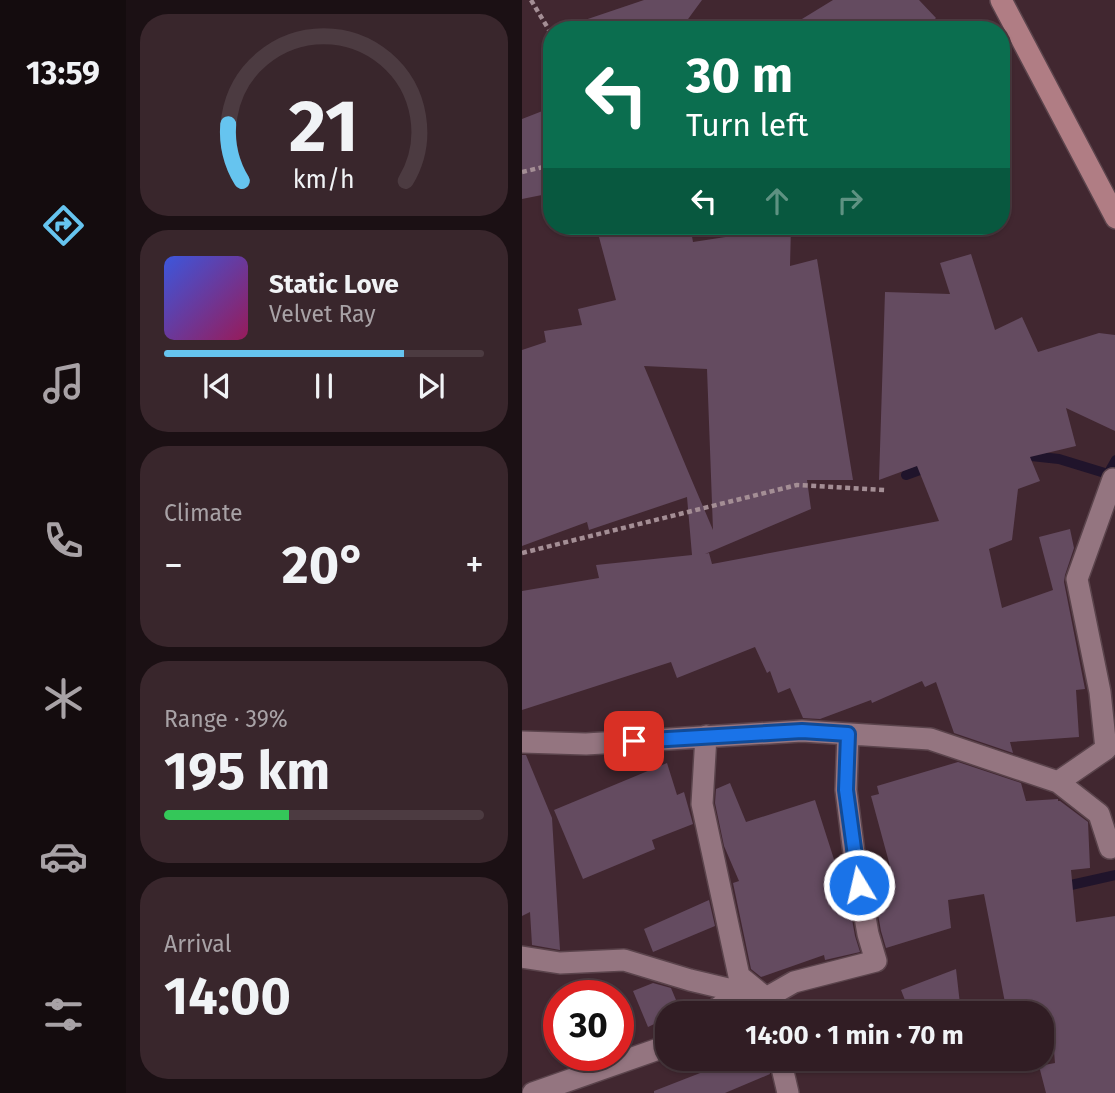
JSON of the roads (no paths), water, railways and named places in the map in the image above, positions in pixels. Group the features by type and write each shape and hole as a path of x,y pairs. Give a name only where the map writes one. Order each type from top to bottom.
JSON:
{"main road":[{"path":"1001,0 1115,218"}],"street":[{"path":"1058,782 1106,749 1100,692 1077,579 1113,480"},
{"path":"522,742 586,744 802,731 930,739 1058,782 1099,814 1110,848"},
{"path":"773,1001 794,982 876,961 868,934 855,861 846,790 848,734"},
{"path":"706,736 702,804 739,976 764,1001"},
{"path":"522,957 560,963 624,960 740,992 759,1001"},
{"path":"728,1001 740,992"},
{"path":"533,1093 655,1050"},
{"path":"783,1071 788,1093"}],"waterway":[{"path":"1022,455 1059,459 1108,474 1116,460"},
{"path":"906,475 928,467"},
{"path":"1062,887 1116,875"}]}
